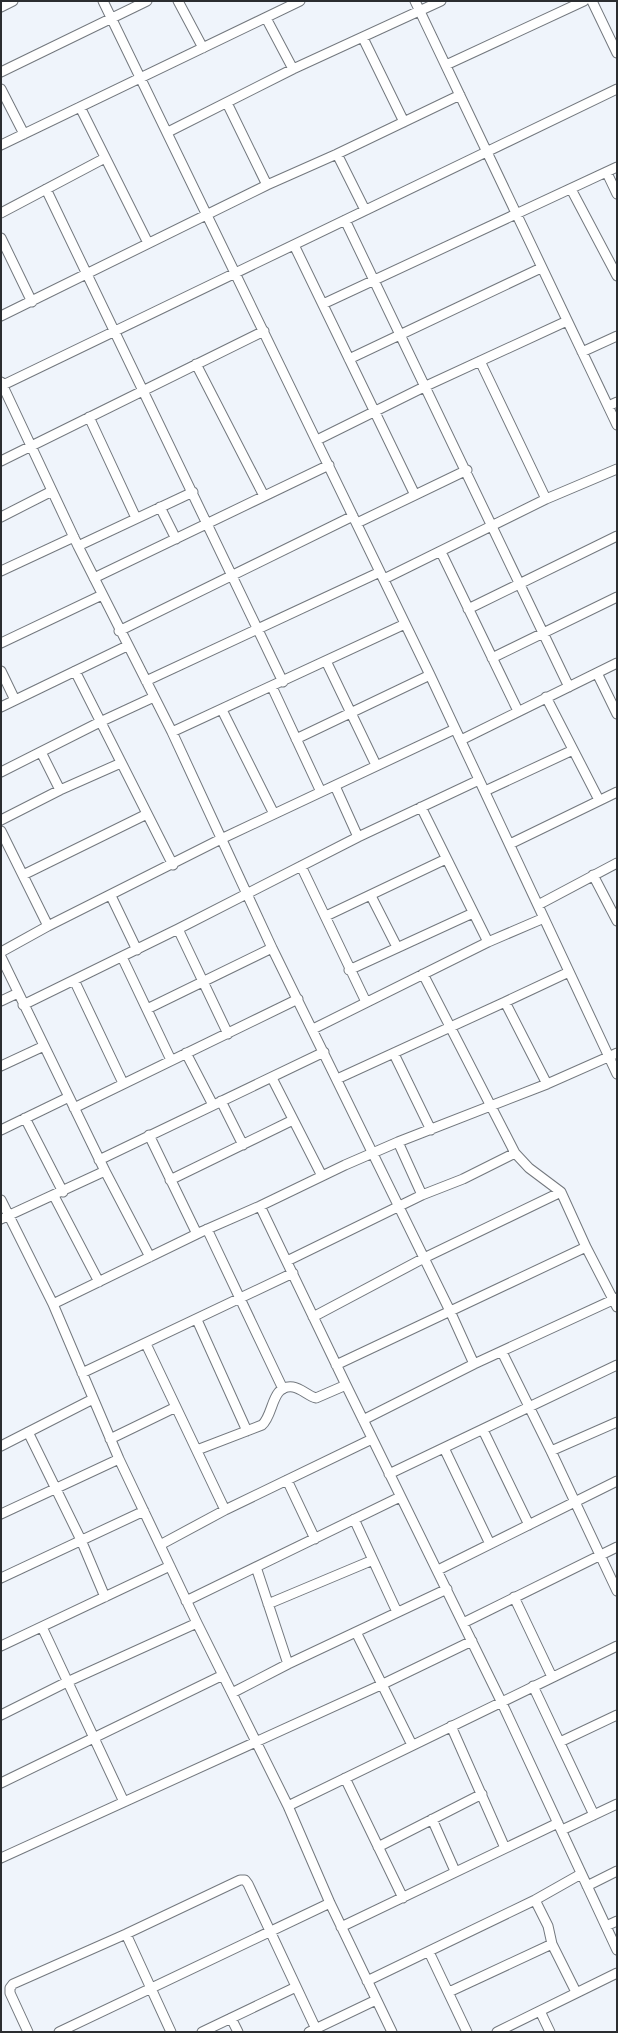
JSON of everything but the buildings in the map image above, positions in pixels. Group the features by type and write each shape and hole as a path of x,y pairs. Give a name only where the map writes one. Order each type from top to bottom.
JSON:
{"street":[{"path":"1,7 13,1"},
{"path":"103,1 236,272 456,728 569,972 613,1055 617,1074"},
{"path":"1,72 148,1"},
{"path":"178,1 203,48"},
{"path":"1,145 300,1"},
{"path":"415,1 617,425"},
{"path":"168,132 293,69 441,1"},
{"path":"446,65 584,1"},
{"path":"592,1 617,53"},
{"path":"266,18 293,69"},
{"path":"363,38 404,122"},
{"path":"1,89 24,134"},
{"path":"474,1364 450,1311 272,948 248,892 221,839 172,732 119,631 1,384 115,331 617,89"},
{"path":"1,316 267,185 337,154 460,95"},
{"path":"226,103 267,185"},
{"path":"80,107 148,243"},
{"path":"337,154 365,210"},
{"path":"1,213 105,158"},
{"path":"323,304 607,173 617,167"},
{"path":"607,173 617,194"},
{"path":"46,189 193,492 283,682"},
{"path":"571,189 617,276"},
{"path":"345,220 467,470 569,687"},
{"path":"1,238 32,302"},
{"path":"294,245 415,495"},
{"path":"349,359 541,268"},
{"path":"317,440 426,386 567,321"},
{"path":"1,461 264,331"},
{"path":"582,352 617,336"},
{"path":"480,361 546,499"},
{"path":"196,364 264,496"},
{"path":"608,406 617,402"},
{"path":"89,417 136,518"},
{"path":"94,578 329,465"},
{"path":"146,681 258,629 441,552 546,499 617,468"},
{"path":"119,631 232,576 355,520 415,495 467,470"},
{"path":"1,517 52,491"},
{"path":"78,546 193,492"},
{"path":"160,507 176,539"},
{"path":"468,609 617,536"},
{"path":"1,571 74,537"},
{"path":"441,552 518,711"},
{"path":"1,643 102,595"},
{"path":"492,658 617,597"},
{"path":"172,732 283,682 405,624"},
{"path":"1,707 127,646"},
{"path":"326,661 376,765"},
{"path":"461,740 617,662"},
{"path":"1,671 15,700"},
{"path":"75,671 173,865"},
{"path":"597,673 617,714"},
{"path":"296,739 430,675"},
{"path":"272,687 321,792"},
{"path":"1,772 100,722 154,697"},
{"path":"546,697 599,800"},
{"path":"222,710 274,814"},
{"path":"1,952 48,926 173,865 221,839 456,728"},
{"path":"485,791 573,750"},
{"path":"41,752 60,790"},
{"path":"1,820 60,790 121,763"},
{"path":"23,1005 178,929 358,837 479,780"},
{"path":"335,786 358,837"},
{"path":"510,844 617,792"},
{"path":"421,807 488,942"},
{"path":"23,875 147,814"},
{"path":"1,830 48,926"},
{"path":"326,916 371,896 446,859"},
{"path":"538,905 617,863"},
{"path":"301,866 326,916 349,970 366,1002"},
{"path":"593,875 617,921"},
{"path":"111,896 136,950"},
{"path":"371,896 397,947"},
{"path":"349,970 473,913"},
{"path":"313,1029 488,942 544,918"},
{"path":"178,929 228,1034"},
{"path":"147,1009 203,980 272,948"},
{"path":"122,957 171,1060"},
{"path":"1,958 105,1171 150,1258"},
{"path":"337,1079 569,972"},
{"path":"363,1420 474,1364 616,1302 586,1247 561,1192 530,1168 515,1154 423,974"},
{"path":"74,980 123,1083"},
{"path":"1,1001 18,993"},
{"path":"74,1108 298,999"},
{"path":"506,1002 547,1084"},
{"path":"1,1066 44,1046"},
{"path":"100,1160 149,1135 272,1078 324,1052"},
{"path":"186,1053 243,1145"},
{"path":"394,1054 431,1130"},
{"path":"53,1304 207,1229 260,1206 372,1153 547,1084 613,1055"},
{"path":"272,1078 322,1176"},
{"path":"1,1130 69,1097"},
{"path":"25,1118 99,1282"},
{"path":"170,1180 293,1120"},
{"path":"149,1135 197,1234"},
{"path":"398,1142 422,1195"},
{"path":"287,1261 422,1195 463,1180 515,1154"},
{"path":"1,1219 11,1216 105,1171"},
{"path":"313,1317 424,1258 561,1192"},
{"path":"1,1200 11,1216 53,1304 110,1439 186,1601 288,1806 330,1903 392,2032"},
{"path":"260,1206 400,1497 438,1570 617,1950"},
{"path":"207,1229 239,1300 283,1389"},
{"path":"336,1365 586,1247"},
{"path":"82,1373 197,1320 293,1273"},
{"path":"197,1320 247,1431"},
{"path":"146,1344 225,1510"},
{"path":"502,1352 551,1451 617,1591"},
{"path":"389,1474 530,1408 617,1365"},
{"path":"197,1450 264,1423 276,1395 283,1389 296,1387 316,1398 346,1385"},
{"path":"1,1446 93,1399"},
{"path":"110,1439 176,1407"},
{"path":"551,1451 617,1422"},
{"path":"483,1430 529,1525"},
{"path":"28,1432 81,1540 105,1597"},
{"path":"160,1545 225,1510 372,1439"},
{"path":"444,1448 490,1544"},
{"path":"1,1514 119,1458"},
{"path":"287,1480 314,1539"},
{"path":"438,1570 617,1481"},
{"path":"186,1601 400,1497"},
{"path":"1,1578 144,1511"},
{"path":"354,1519 397,1612"},
{"path":"463,1623 617,1547"},
{"path":"268,1604 373,1560"},
{"path":"1,1646 170,1566"},
{"path":"256,1567 288,1664"},
{"path":"232,1693 288,1664 447,1589"},
{"path":"514,1597 552,1677"},
{"path":"1,1715 68,1682 197,1623"},
{"path":"42,1627 124,1802"},
{"path":"356,1632 412,1745"},
{"path":"1,1858 383,1684 472,1641"},
{"path":"288,1806 617,1646"},
{"path":"1,1783 223,1675"},
{"path":"533,1686 594,1815"},
{"path":"560,1742 617,1715"},
{"path":"451,1726 505,1848"},
{"path":"345,1778 403,1898"},
{"path":"378,1847 482,1794"},
{"path":"341,1926 403,1898 455,1871 505,1848 594,1815 617,1804"},
{"path":"432,1819 455,1871"},
{"path":"587,1886 617,1871"},
{"path":"367,1981 535,1900 582,1874"},
{"path":"28,2032 10,1993 10,1988 13,1984 126,1934 240,1880 245,1880 248,1884 296,1986 312,2030 376,2000"},
{"path":"535,1900 548,1926 552,1944 576,1992"},
{"path":"59,2032 330,1903"},
{"path":"606,1926 617,1920"},
{"path":"126,1934 171,2032"},
{"path":"449,1992 552,1944"},
{"path":"429,1952 467,2032"},
{"path":"497,2032 617,1973"},
{"path":"202,2032 296,1986"},
{"path":"540,2011 550,2032"},
{"path":"231,2018 238,2032"}]}
